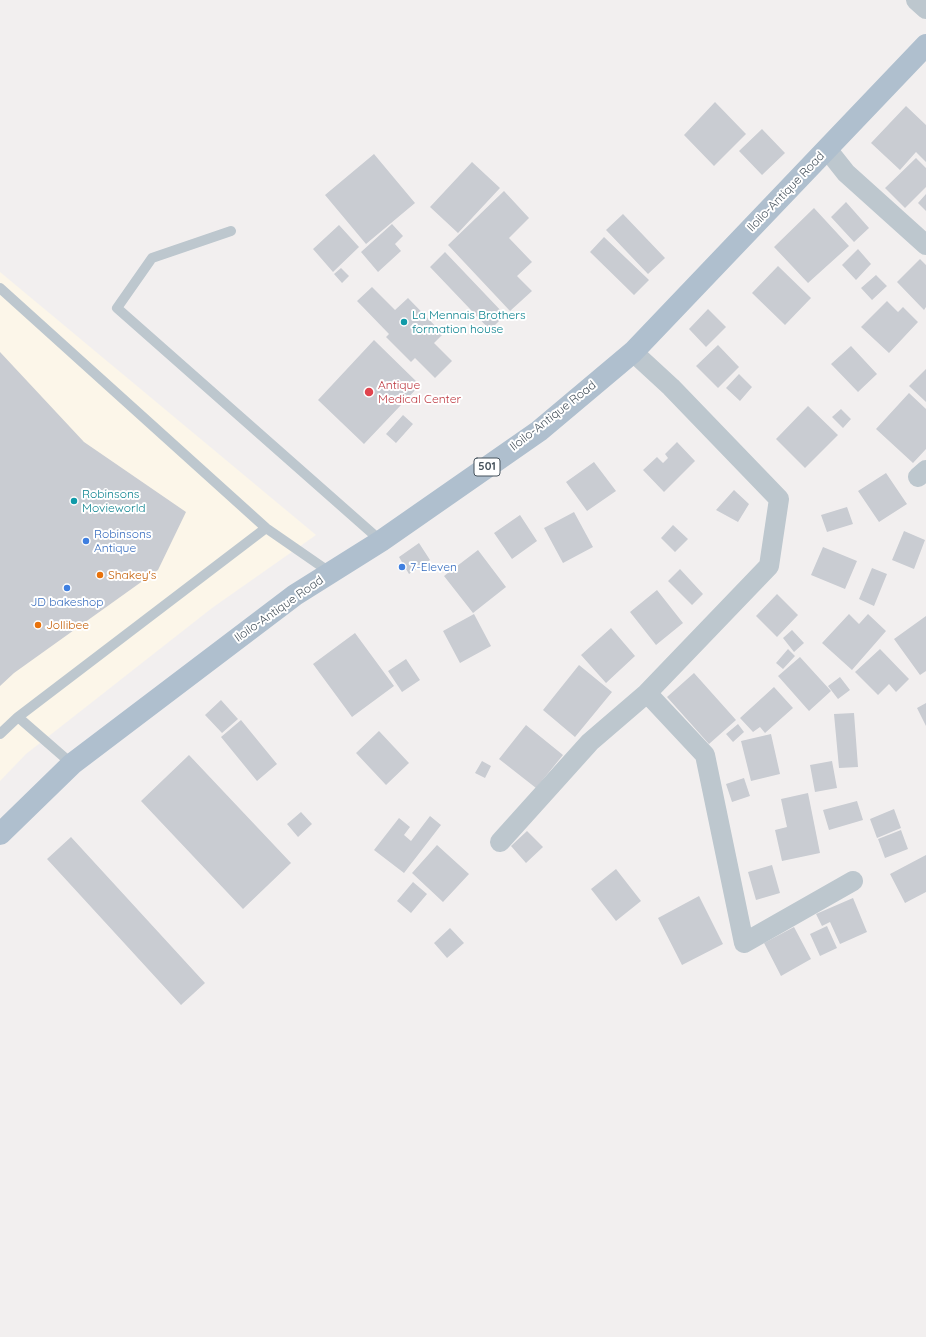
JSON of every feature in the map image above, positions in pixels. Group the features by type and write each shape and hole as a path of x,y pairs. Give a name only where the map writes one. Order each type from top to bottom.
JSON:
{"main road":[{"name":"Iloilo-Antique Road","path":"0,834 72,764 295,595 381,541 539,431 633,352 926,45"}],"street":[{"path":"916,0 926,9"},
{"path":"826,149 846,174 926,245"},
{"path":"500,842 590,742 647,693 769,566 779,499 671,387 633,352"},
{"path":"647,693 705,756 744,942 853,881"}],"lane":[{"path":"231,231 152,258 117,308 381,541"},
{"path":"0,288 266,528 331,573"},
{"path":"0,734 18,717 266,528"},
{"path":"18,717 72,764"}],"shaded area":[{"path":"0,272 316,535 212,608 26,754 0,781"}],"building":[{"path":"715,102 746,134 714,166 684,135"},
{"path":"906,106 926,125 926,162 916,152 900,170 871,143"},
{"path":"762,129 785,153 762,175 739,151"},
{"path":"374,154 415,203 366,244 325,195"},
{"path":"916,158 926,168 926,187 905,208 885,188"},
{"path":"472,162 500,188 458,233 430,207"},
{"path":"504,191 529,218 509,238 532,262 517,276 532,291 510,311 448,245"},
{"path":"926,194 926,211 918,203"},
{"path":"846,202 869,228 854,242 831,217"},
{"path":"814,208 849,246 808,283 774,247"},
{"path":"623,214 665,258 648,274 606,230"},
{"path":"392,224 403,236 395,244 401,251 378,272 361,252"},
{"path":"339,225 359,247 333,272 313,249"},
{"path":"604,237 649,280 634,295 590,252"},
{"path":"858,249 871,264 856,280 842,265"},
{"path":"445,252 505,315 490,330 430,267"},
{"path":"920,259 926,265 926,307 924,310 897,282"},
{"path":"778,266 811,298 785,325 752,293"},
{"path":"341,268 349,276 342,283 334,274"},
{"path":"876,275 887,286 872,300 861,288"},
{"name":"La Mennais Brothers formation house","path":"372,287 395,310 408,298 443,334 434,343 452,361 435,378 415,358 411,362 386,337 389,334 357,301"},
{"path":"887,301 898,312 903,307 918,322 889,353 861,327"},
{"path":"708,309 726,327 706,347 689,329"},
{"name":"Antique Medical Center","path":"374,340 420,385 364,444 318,400"},
{"path":"718,345 739,367 718,388 696,366"},
{"path":"851,346 877,374 858,392 831,364"},
{"name":"Robinsons Antique","path":"0,352 84,442 186,512 158,570 14,673 0,686"},
{"path":"926,369 926,402 909,386"},
{"path":"739,374 752,387 740,401 726,388"},
{"path":"909,393 926,409 926,449 913,463 876,429"},
{"path":"808,406 838,435 805,468 776,439"},
{"path":"841,409 851,419 843,428 832,417"},
{"path":"403,415 413,424 396,443 386,434"},
{"path":"677,442 695,461 664,492 643,470 657,457 663,463 668,458 665,454"},
{"path":"594,462 616,491 587,511 566,482"},
{"path":"886,473 907,504 879,522 858,491"},
{"path":"734,490 749,504 738,522 716,510"},
{"path":"847,507 853,524 827,532 821,515"},
{"path":"574,512 593,547 563,563 544,528"},
{"path":"520,515 537,541 512,559 494,533"},
{"path":"673,525 688,539 675,552 661,538"},
{"path":"904,531 925,540 914,569 892,560"},
{"path":"419,543 430,560 409,574 399,557"},
{"path":"823,547 857,561 845,589 811,575"},
{"path":"478,550 506,587 473,613 444,576"},
{"path":"872,568 887,574 874,606 859,599"},
{"path":"680,569 703,594 692,605 668,581"},
{"path":"657,590 683,623 656,645 630,612"},
{"path":"777,594 798,615 777,637 756,616"},
{"path":"474,614 491,646 460,663 443,631"},
{"path":"849,614 859,624 868,614 886,631 852,670 822,643"},
{"path":"926,616 926,671 920,675 894,639"},
{"path":"611,628 635,656 606,683 581,655"},
{"path":"792,630 804,643 794,652 783,638"},
{"path":"355,633 394,686 352,717 313,664"},
{"path":"788,649 795,656 783,669 776,663"},
{"path":"880,649 909,679 896,692 889,684 878,695 855,672"},
{"path":"800,657 831,691 809,711 778,676"},
{"path":"406,659 420,680 402,692 388,671"},
{"path":"579,665 612,692 575,737 543,710"},
{"path":"694,673 736,720 709,744 667,697"},
{"path":"840,677 850,690 838,699 828,686"},
{"path":"774,687 793,708 765,733 760,727 753,732 740,718"},
{"path":"221,700 238,719 222,733 205,715"},
{"path":"926,703 926,726 917,708"},
{"path":"854,713 858,767 839,768 834,714"},
{"path":"241,720 277,764 257,781 221,737"},
{"path":"738,724 744,732 733,742 726,734"},
{"path":"526,725 563,755 536,788 499,759"},
{"path":"379,731 409,763 386,785 356,753"},
{"path":"771,734 780,774 751,781 741,741"},
{"path":"189,755 291,863 243,909 141,801"},
{"path":"482,761 491,766 485,778 475,773"},
{"path":"832,761 837,788 815,792 810,765"},
{"path":"744,778 750,796 732,802 726,784"},
{"path":"808,793 820,853 782,861 775,830 787,827 781,799"},
{"path":"857,801 863,820 829,830 823,810"},
{"path":"894,809 901,828 877,838 870,819"},
{"path":"301,812 312,824 298,837 287,824"},
{"path":"430,816 441,825 404,873 374,850 399,818 410,827 404,835 411,841"},
{"path":"901,830 908,849 885,858 878,839"},
{"path":"527,831 543,847 526,863 511,846"},
{"path":"71,837 205,983 181,1005 47,859"},
{"path":"437,845 469,874 443,902 412,873"},
{"path":"926,855 926,892 905,903 890,874"},
{"path":"772,865 780,893 756,900 748,872"},
{"path":"616,869 641,901 616,921 591,889"},
{"path":"413,882 427,894 411,913 397,901"},
{"path":"699,896 723,944 682,965 658,918"},
{"path":"853,898 867,932 840,944 830,922 822,926 816,914"},
{"path":"827,926 837,948 820,956 810,934"},
{"path":"794,927 811,959 781,976 764,943"},
{"path":"450,928 464,943 447,958 434,943"}],"place":[{"name":"La Mennais Brothers formation house","path":"404,322"},
{"name":"Antique Medical Center","path":"369,392"},
{"name":"Robinsons Movieworld","path":"74,501"},
{"name":"Robinsons Antique","path":"86,541"},
{"name":"7-Eleven","path":"402,567"},
{"name":"Shakey's","path":"100,575"},
{"name":"JD bakeshop","path":"67,588"},
{"name":"Jollibee","path":"38,625"}]}
